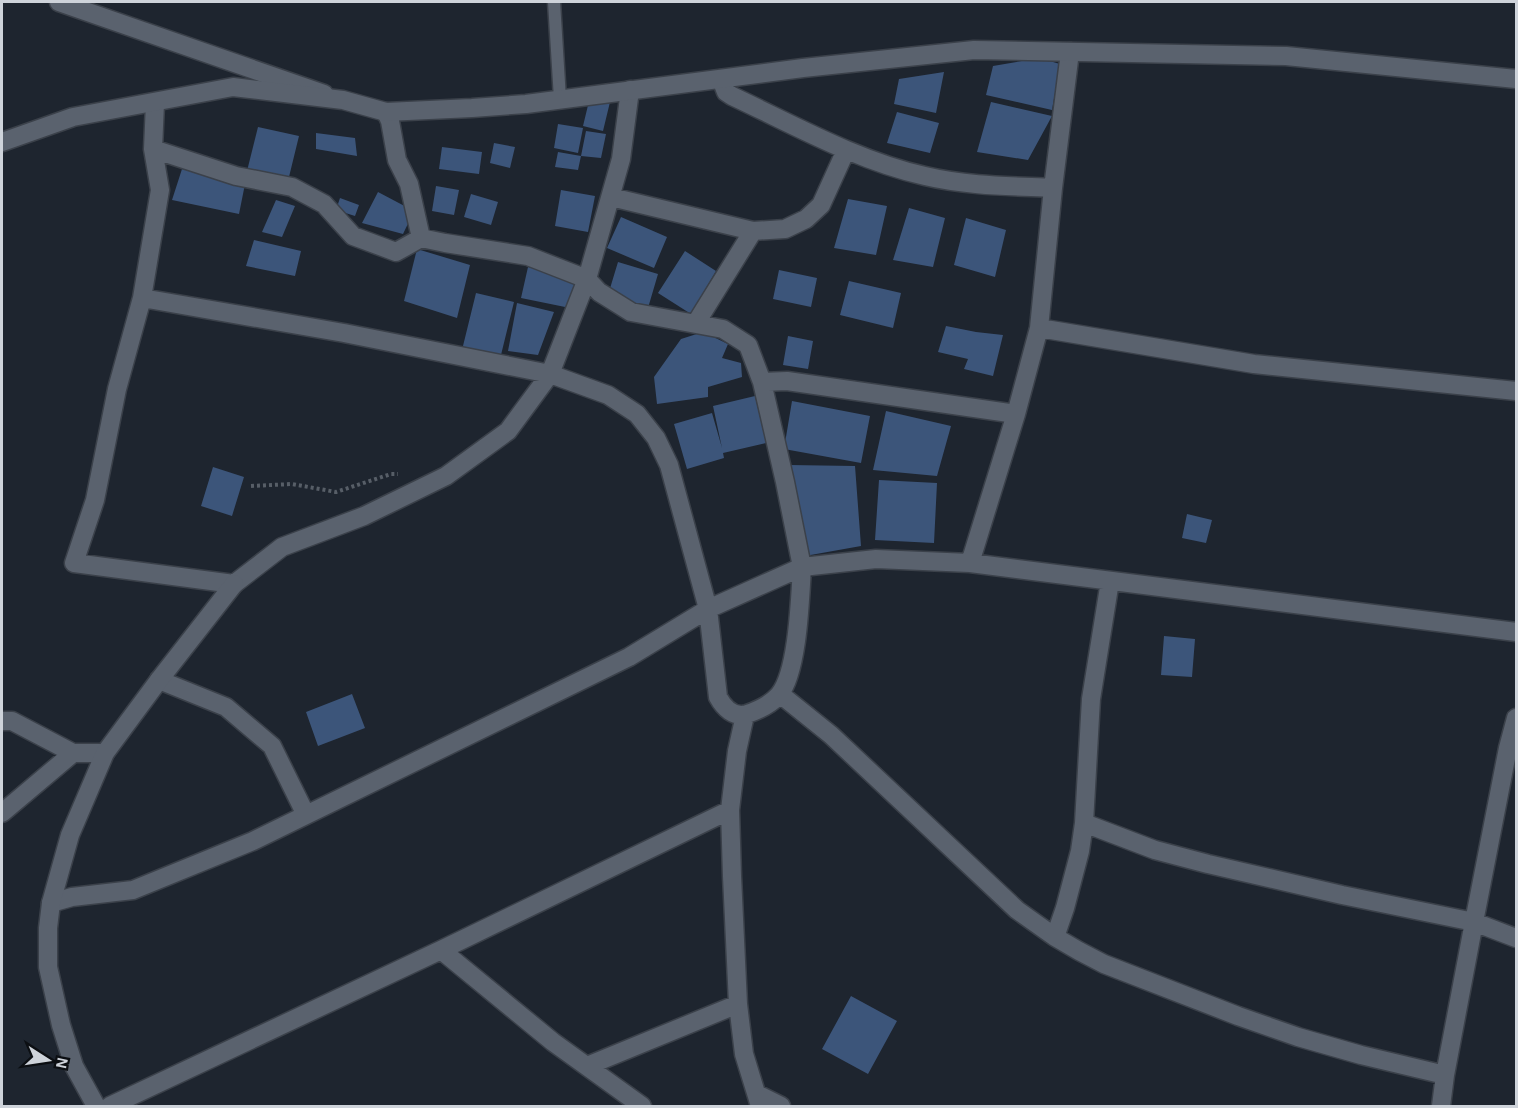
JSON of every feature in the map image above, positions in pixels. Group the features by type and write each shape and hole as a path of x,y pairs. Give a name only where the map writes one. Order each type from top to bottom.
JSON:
{"street":[{"path":"59,2 343,100 387,112 472,108 560,99 803,68 974,50 1286,56 1516,79"},
{"path":"970,563 1016,414 1039,328 1070,52"},
{"path":"721,79 726,92 732,96 870,160 927,177 966,183 1053,188"},
{"path":"2,142 73,117 233,87 343,100"},
{"path":"96,1107 74,1066 61,1025 48,967 48,928 51,903 70,834 105,753 234,584 282,547 364,516 446,476 508,431 550,374 587,279 621,159 630,90"},
{"path":"155,103 153,149 160,190 142,298 117,389 95,500 74,563 234,584"},
{"path":"387,112 397,160 408,184 421,238"},
{"path":"142,298 344,333 550,374 608,395 637,414 656,438 669,465 708,609 718,697 722,705 729,711 745,715 770,704 780,694 788,679 793,658 802,567 762,382 748,345 723,328 631,312 598,292 587,279 528,256 421,238 396,252 353,236 324,204 292,187 236,176 153,149"},
{"path":"611,197 753,231 785,229 806,219 821,205 846,150"},
{"path":"696,323 753,231"},
{"path":"1039,328 1254,363 1516,391"},
{"path":"762,382 787,381 1016,414"},
{"path":"51,903 72,897 133,890 253,841 629,657 708,609 802,567 876,559 970,563 1516,632"},
{"path":"1055,937 1074,879 1080,851 1084,823 1091,699 1110,581"},
{"path":"159,680 226,707 272,746 306,815"},
{"path":"780,694 831,735 1017,910 1079,951 1104,964 1298,1037 1444,1075"},
{"path":"745,715 734,767 730,810 738,1004 744,1054 759,1100 781,1107"},
{"path":"1441,1107 1444,1075 1508,748 1516,718"},
{"path":"2,721 12,721 73,753 105,753"},
{"path":"2,813 73,753"},
{"path":"110,1107 730,810"},
{"path":"1084,823 1155,850 1342,895 1474,922 1516,938"},
{"path":"441,950 554,1042 642,1107"},
{"path":"587,1066 738,1004"}],"lane":[{"path":"554,2 560,99"}],"path":[{"path":"251,486 292,484 336,492 391,474 402,474"}],"building":[{"path":"1039,58 1060,64 1052,110 986,95 993,66"},
{"path":"944,72 936,113 894,104 899,79"},
{"path":"590,97 610,102 603,131 583,126"},
{"path":"991,102 1052,116 1028,160 977,152"},
{"path":"897,112 939,123 930,153 887,143"},
{"path":"558,124 583,128 578,153 554,148"},
{"path":"258,127 299,136 288,181 247,171"},
{"path":"586,131 606,134 601,158 581,156"},
{"path":"316,133 355,138 357,156 316,149"},
{"path":"494,143 515,147 510,168 490,163"},
{"path":"442,147 482,152 479,174 439,169"},
{"path":"558,152 581,156 578,170 555,167"},
{"path":"182,169 245,184 239,214 172,200"},
{"path":"436,186 459,190 454,215 432,211"},
{"path":"561,190 595,196 588,232 555,226"},
{"path":"378,192 414,211 403,234 362,223"},
{"path":"471,194 498,202 491,225 464,217"},
{"path":"340,198 359,205 355,216 336,210"},
{"path":"848,199 887,206 876,255 834,248"},
{"path":"276,200 295,206 282,237 262,232"},
{"path":"909,208 945,218 933,267 893,260"},
{"path":"621,217 667,237 654,268 607,248"},
{"path":"966,218 1006,230 995,277 954,265"},
{"path":"254,240 301,251 295,276 246,266"},
{"path":"417,249 470,265 457,318 404,301"},
{"path":"685,251 716,271 691,314 658,293"},
{"path":"618,262 658,274 648,308 608,295"},
{"path":"528,267 577,277 570,308 521,298"},
{"path":"779,270 817,278 811,307 773,299"},
{"path":"849,281 901,293 893,328 840,315"},
{"path":"476,293 514,302 500,359 462,350"},
{"path":"517,303 554,312 538,355 508,351"},
{"path":"946,326 1003,335 993,376 964,369 968,359 938,352"},
{"path":"703,332 728,344 722,358 741,363 742,377 708,387 708,397 657,404 654,377 681,339"},
{"path":"788,336 813,341 808,369 783,365"},
{"path":"755,396 766,443 723,453 724,458 687,469 674,424 712,413 722,448 713,406"},
{"path":"792,401 870,416 861,463 784,449"},
{"path":"886,411 951,426 937,476 873,470"},
{"path":"789,465 855,466 861,546 805,556"},
{"path":"213,467 244,477 232,516 201,506"},
{"path":"879,480 937,483 934,543 875,540"},
{"path":"1187,514 1212,520 1206,543 1182,538"},
{"path":"1164,636 1195,639 1192,677 1161,675"},
{"path":"352,694 365,728 318,746 306,712"},
{"path":"851,996 897,1021 868,1074 822,1049"}]}
